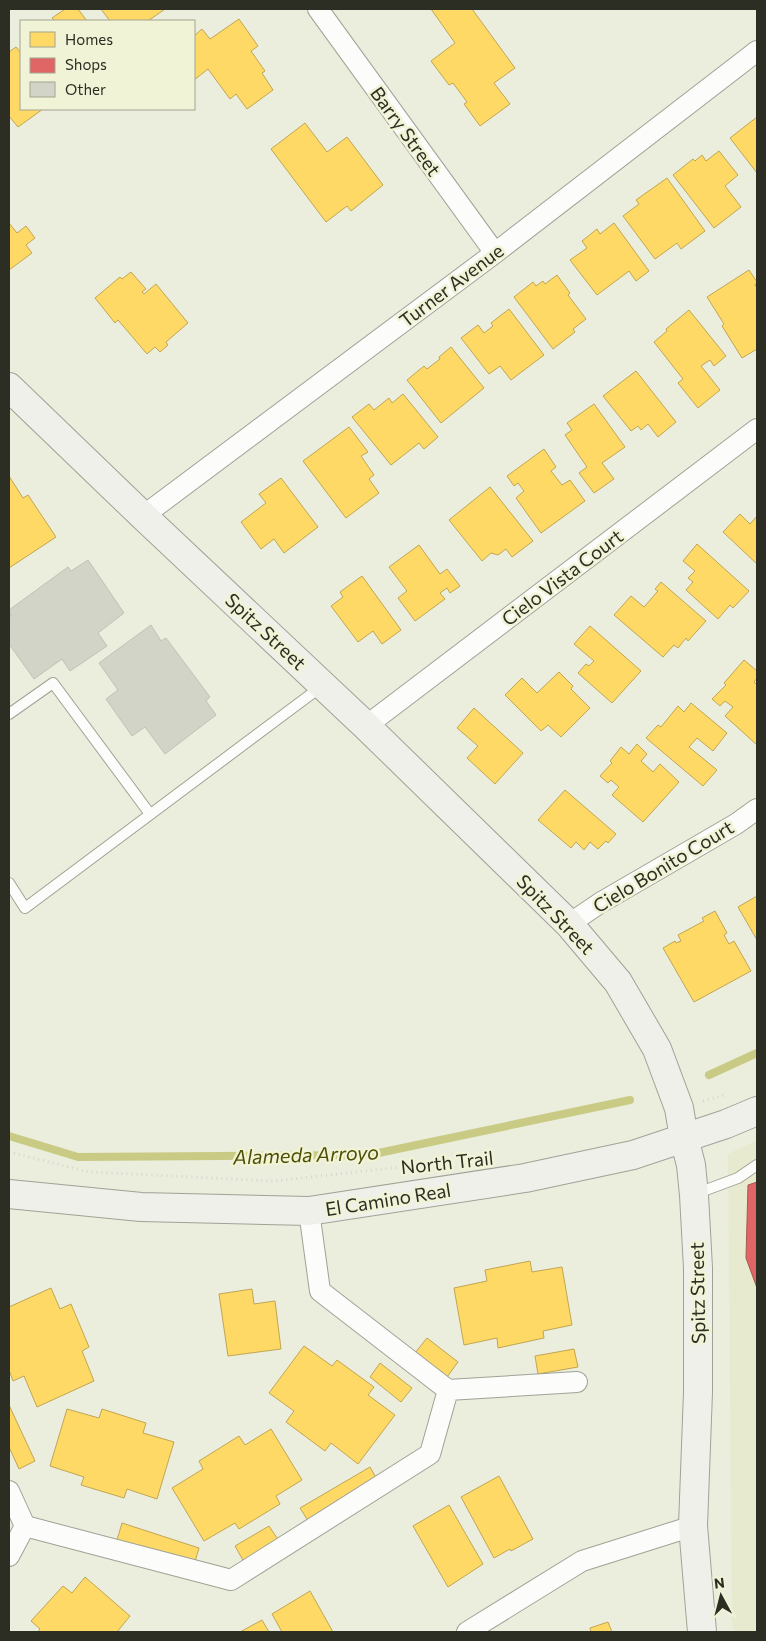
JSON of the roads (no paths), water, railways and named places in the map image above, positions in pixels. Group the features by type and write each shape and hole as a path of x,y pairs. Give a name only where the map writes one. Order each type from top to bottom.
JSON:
{"street":[{"name":"Barry Street","path":"318,9 495,253"},
{"name":"Turner Avenue","path":"143,516 495,253 757,51"},
{"name":"Spitz Street","path":"9,387 366,726 569,924 618,982 657,1049 679,1108 691,1165 694,1195 698,1268 698,1392 694,1526 702,1632"},
{"name":"Cielo Vista Court","path":"366,726 757,429"},
{"name":"Cielo Bonito Court","path":"569,924 600,903 736,824 757,809"},
{"name":"El Camino Real","path":"9,1194 141,1207 309,1211 525,1178 633,1155 726,1124 757,1111"},
{"path":"309,1211 320,1291 448,1390 577,1382"},
{"path":"25,1526 231,1580 430,1454 448,1390"},
{"path":"9,1491 25,1526"},
{"path":"9,1556 25,1526"},
{"path":"467,1632 582,1562 694,1526"}],"lane":[{"path":"11,708 53,683 150,814"},
{"path":"9,883 25,908 323,685"},
{"path":"694,1195 738,1178 757,1165"}],"waterway":[{"name":"Alameda Arroyo","path":"709,1075 757,1053"},
{"name":"Alameda Arroyo","path":"9,1136 78,1157 369,1155 630,1100"}]}
